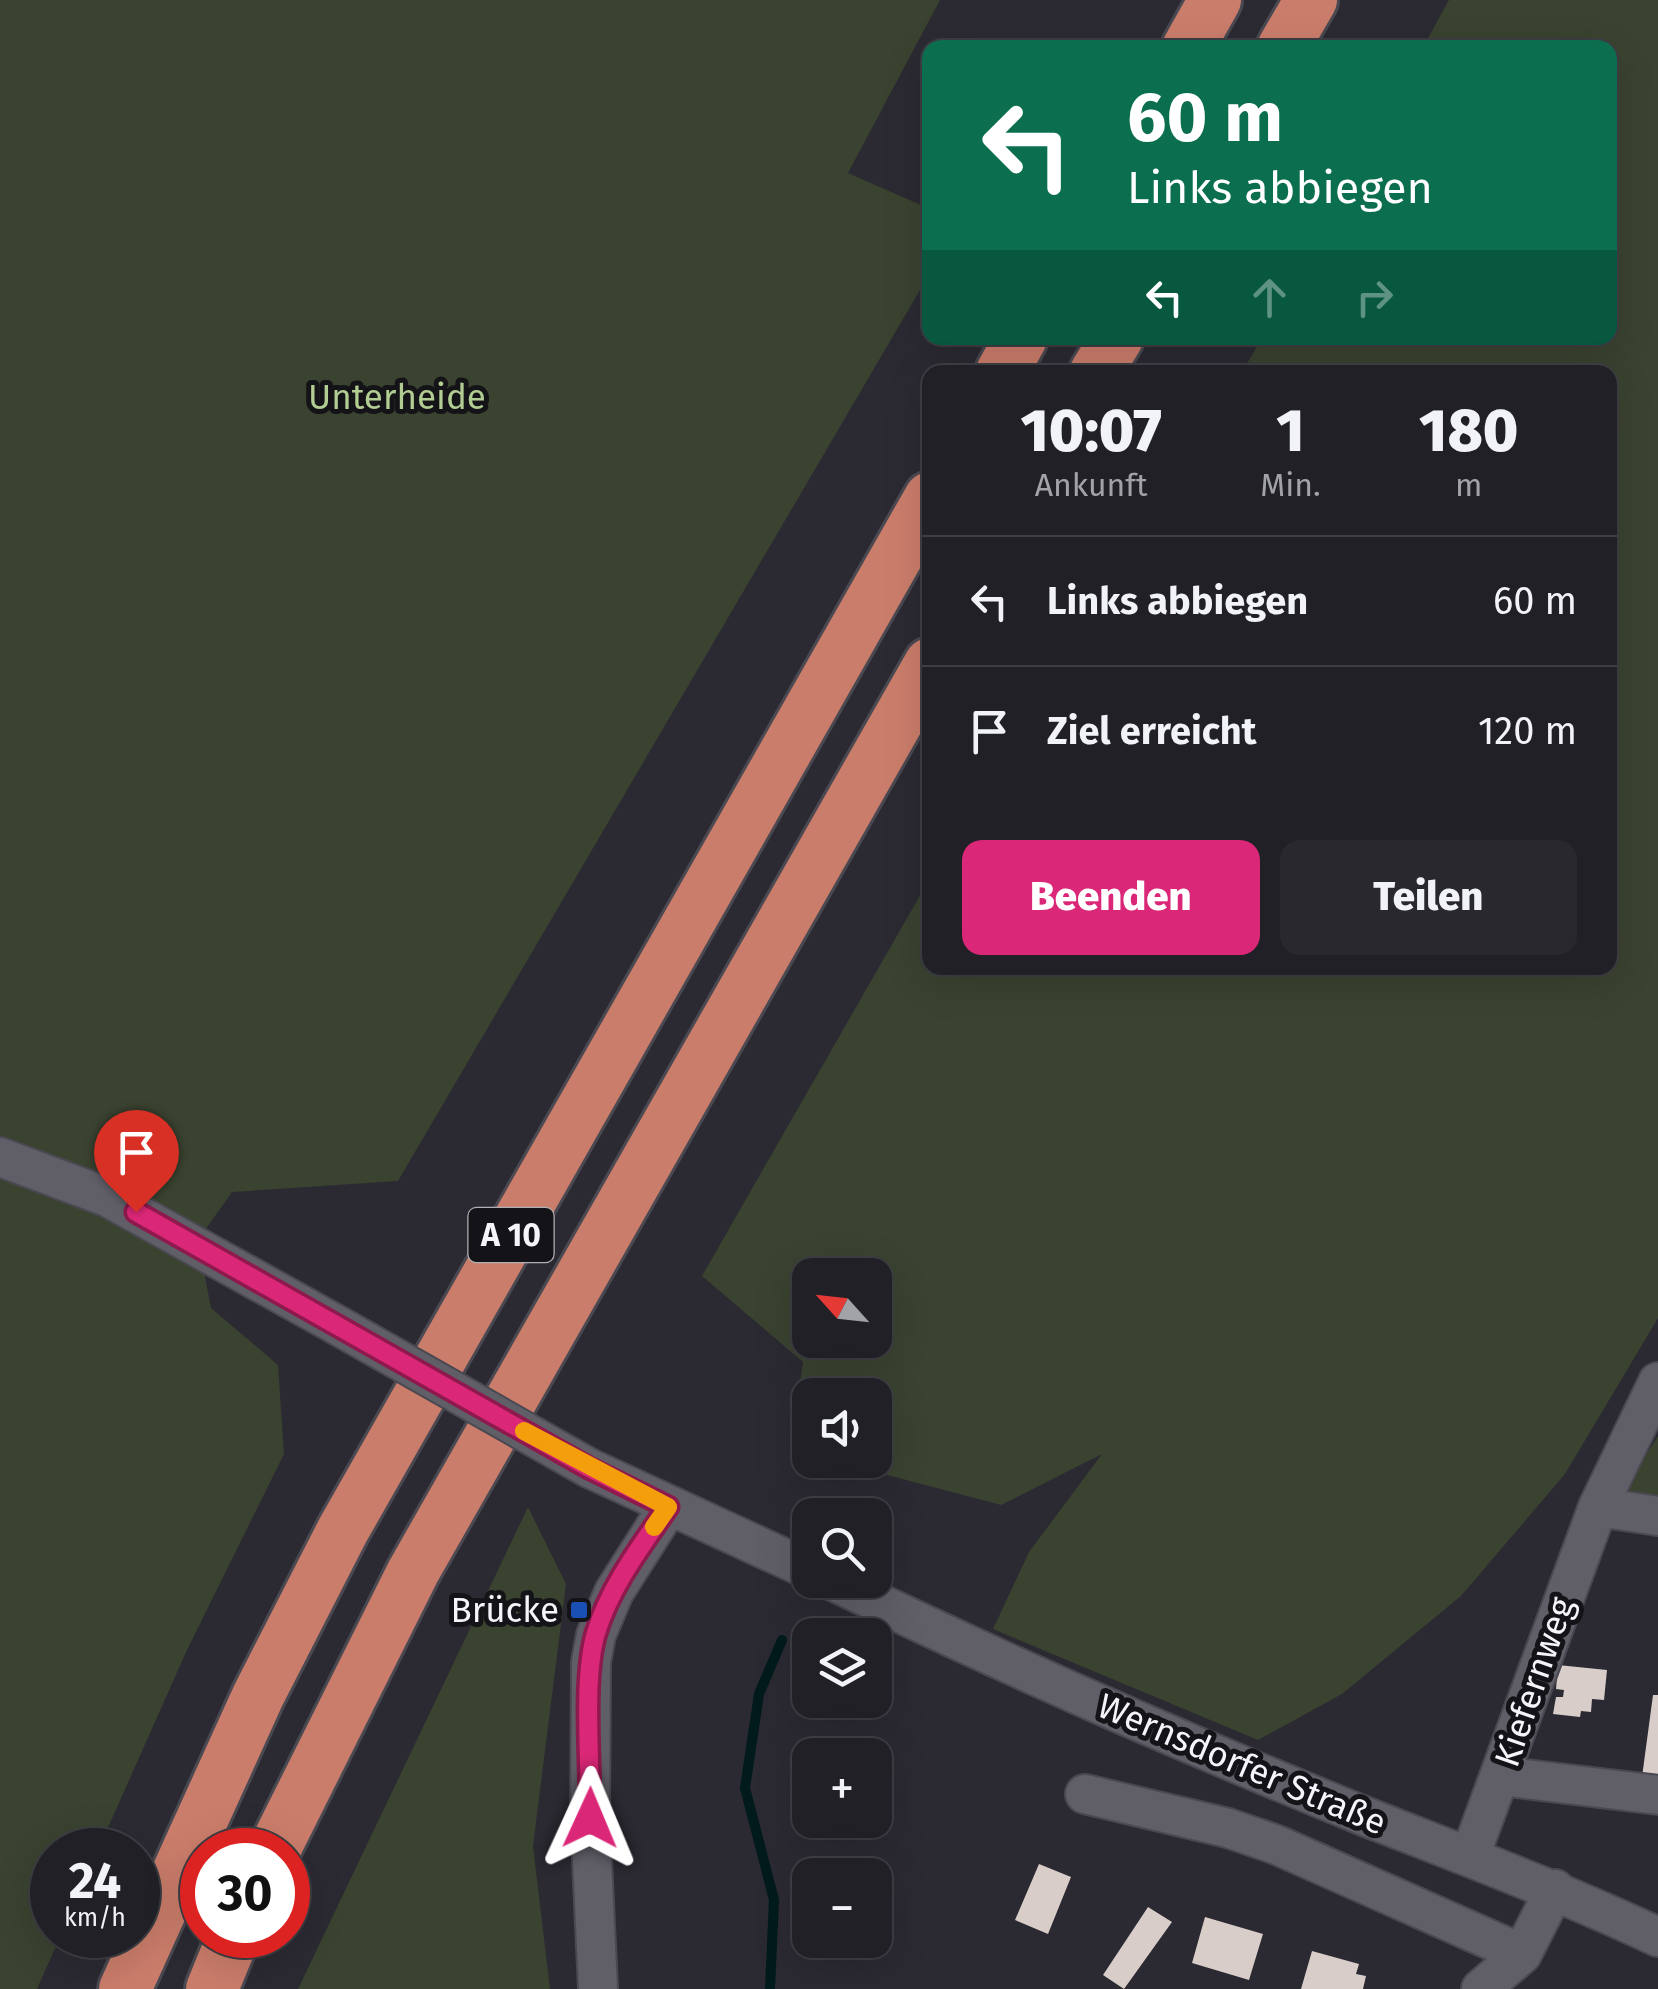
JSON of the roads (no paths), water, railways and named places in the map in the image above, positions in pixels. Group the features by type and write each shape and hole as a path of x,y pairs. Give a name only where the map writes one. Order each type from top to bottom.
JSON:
{"highway":[{"path":"1192,40 1215,0"},
{"path":"1288,40 1311,0"},
{"name":"A 10","path":"125,1989 250,1713 343,1530 922,512"},
{"name":"A 10","path":"285,1828 413,1572 922,678"},
{"path":"212,1989 225,1958"}],"street":[{"path":"0,1157 107,1196 589,1468 792,1562"},
{"name":"Kiefernweg","path":"1470,1856 1533,1674 1598,1507 1658,1382"},
{"path":"598,1989 590,1818 591,1662 596,1635 614,1592 668,1507"},
{"path":"1598,1507 1658,1516"},
{"name":"Wernsdorfer Straße","path":"869,1598 1062,1689 1555,1889 1658,1937"},
{"path":"1500,1776 1658,1794"},
{"path":"1085,1794 1228,1828 1276,1845 1522,1954"},
{"path":"1481,1989 1522,1954 1555,1889"}],"waterway":[{"path":"770,1989 774,1900 745,1788 759,1694 782,1640"}],"place":[{"name":"Brücke","path":"579,1610"}],"park label":[{"name":"Unterheide","path":"397,397"}]}
